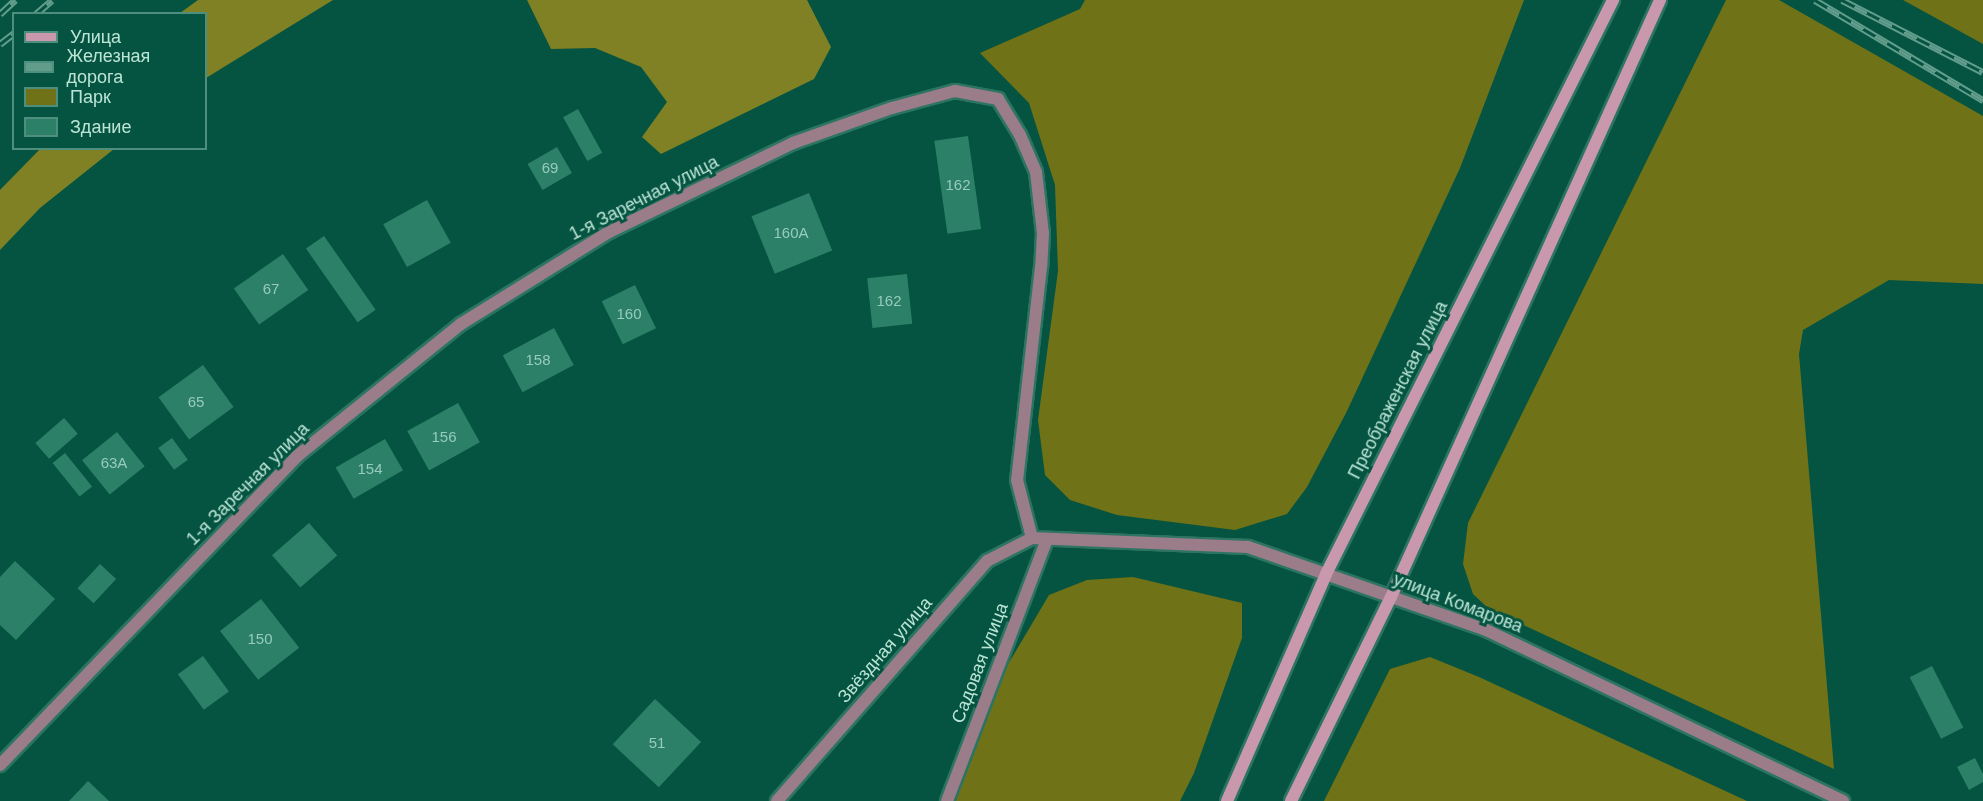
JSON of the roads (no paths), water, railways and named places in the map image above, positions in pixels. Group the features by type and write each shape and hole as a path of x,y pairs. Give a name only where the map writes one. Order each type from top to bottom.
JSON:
{"main road":[{"name":"Преображенская улица","path":"1227,801 1326,574 1613,0"},
{"path":"1291,801 1391,597 1660,0"}],"street":[{"name":"1-я Заречная улица","path":"0,765 296,457 461,324 609,232 793,143 892,108 955,91 998,99 1020,135 1036,172 1043,233 1041,267 1017,480 1032,538"},
{"name":"улица Комарова","path":"1032,538 1248,547 1486,630 1844,801"},
{"name":"Звёздная улица","path":"777,801 987,561 1032,538"},
{"name":"Садовая улица","path":"946,801 1047,539"}],"railway":[{"path":"0,14 15,0"},
{"path":"38,12 52,0"},
{"path":"1815,0 1983,100"},
{"path":"1842,0 1983,72"},
{"path":"0,44 12,35"}]}
